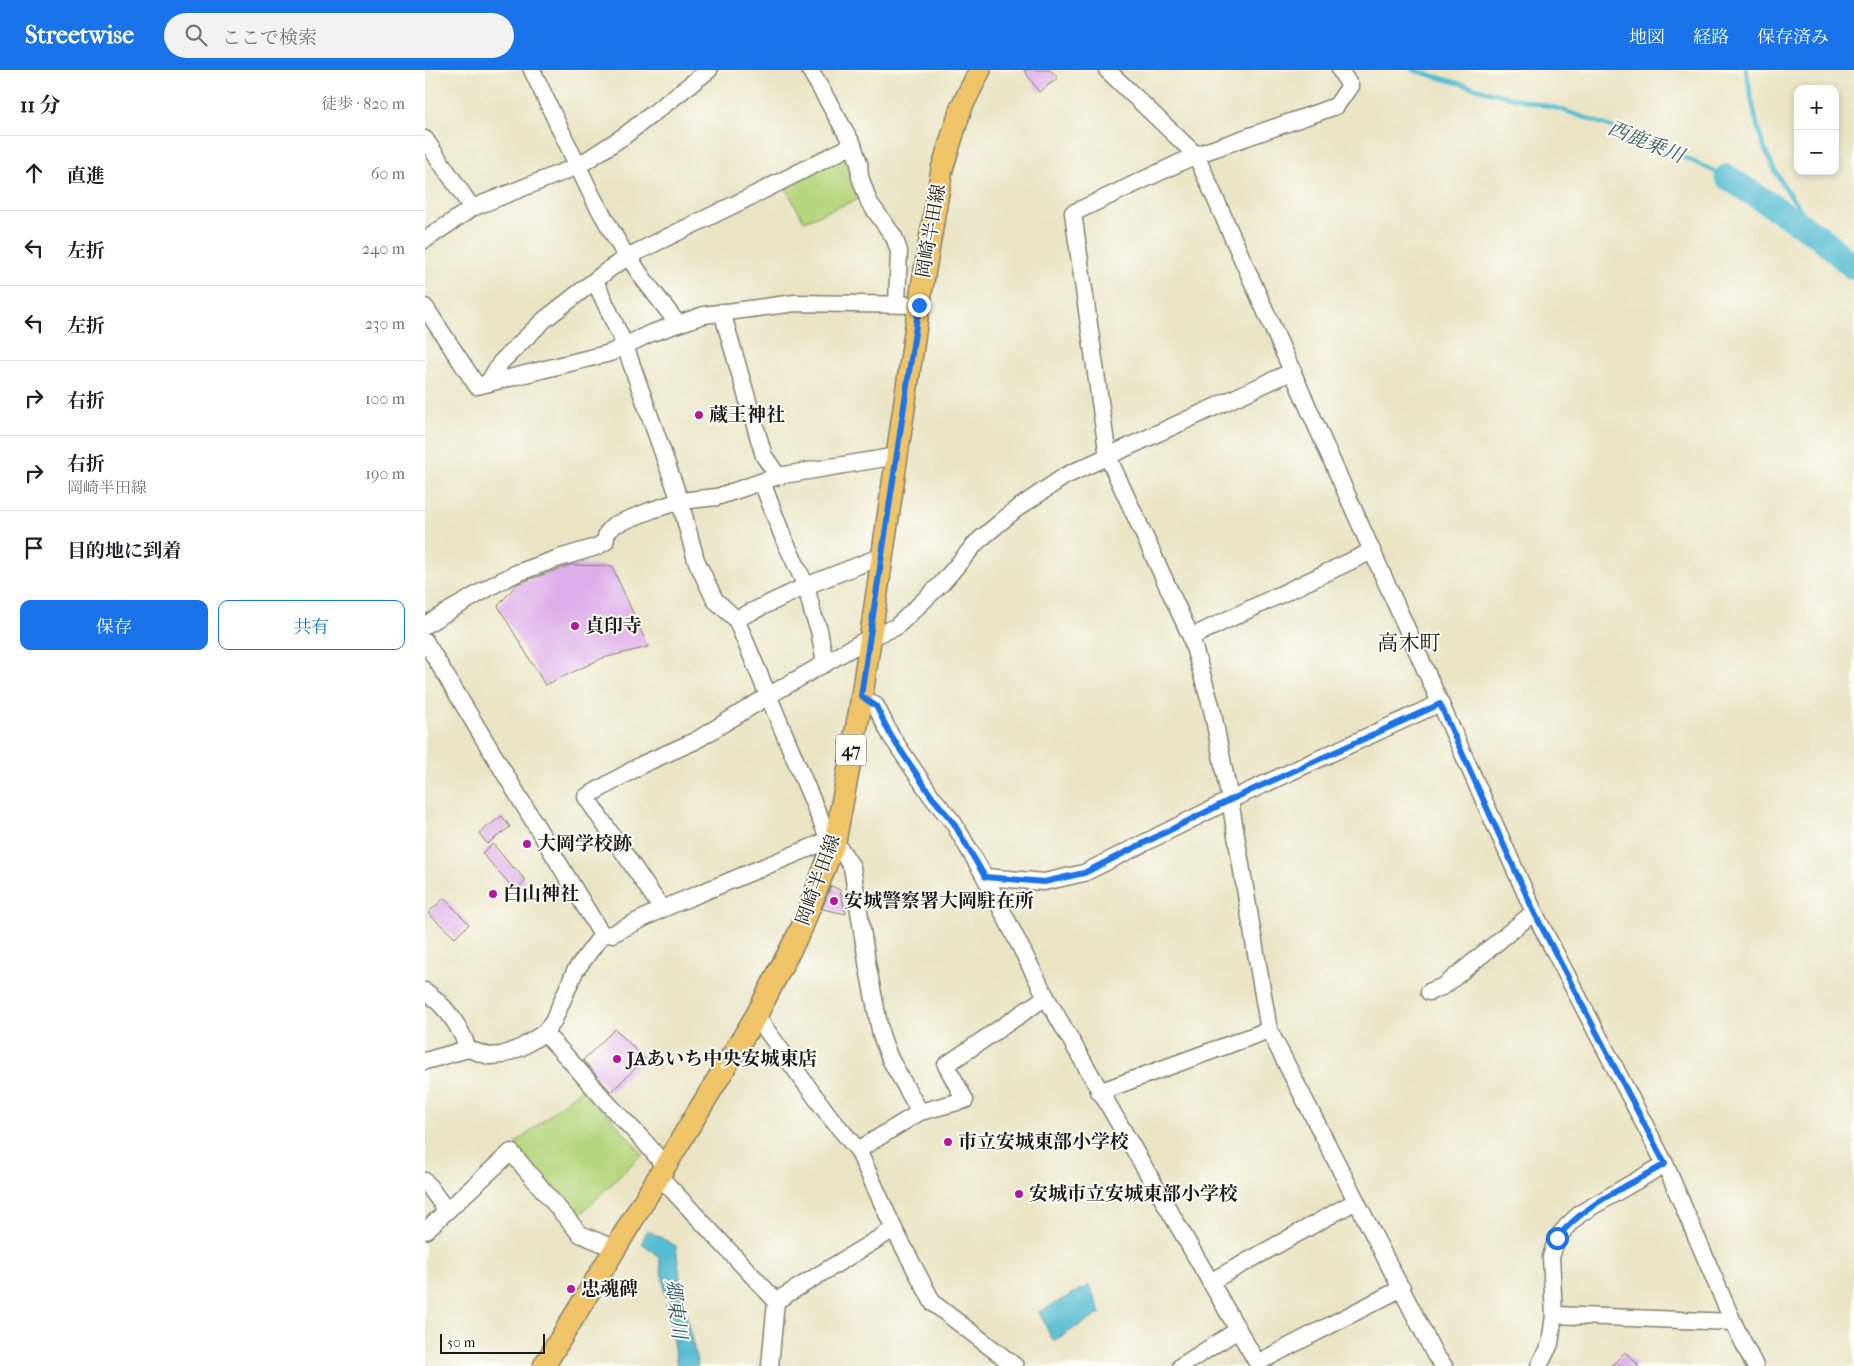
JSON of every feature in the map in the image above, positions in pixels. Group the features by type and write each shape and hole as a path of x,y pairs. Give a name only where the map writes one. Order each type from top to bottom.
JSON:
{"main road":[{"name":"岡崎半田線","path":"544,1366 756,1016 802,927 832,840 861,696 919,305 942,169 961,108 980,70"}],"street":[{"path":"532,70 593,198 628,258 678,324"},
{"path":"425,240 471,208 578,166 624,136 709,70"},
{"path":"810,70 853,144 859,164 860,177 869,202 894,237 899,251 897,304"},
{"path":"1107,70 1196,155 1534,912 1665,1164 1733,1322 1755,1366"},
{"path":"1340,70 1350,86 1336,106 1196,155 1073,212 1108,457 1191,637 1212,709 1230,800 1269,1030 1435,1355 1444,1366"},
{"path":"425,139 471,208"},
{"path":"488,383 501,362 544,320 613,267 853,144"},
{"path":"595,281 625,346 680,501 696,560 715,600 736,620 832,840 852,867 881,1035 890,1059 920,1112"},
{"path":"425,307 477,386 610,353 649,334 704,315 795,303 919,305"},
{"path":"722,312 764,456 783,537 806,586 819,630 825,664"},
{"path":"661,909 586,797 643,764 695,741 768,696 869,638 896,627 942,583 977,542 1015,510 1065,476 1293,372"},
{"path":"425,625 517,573 596,547 605,542 607,533 614,525 623,520 680,501 717,497 770,479 897,456"},
{"path":"1191,637 1372,551"},
{"path":"736,620 806,586 882,556"},
{"path":"425,641 602,935"},
{"path":"861,696 876,706 891,736 932,797 953,822 985,877 1046,998 1258,1364 1402,1288"},
{"path":"985,877 1044,882 1084,873 1230,800 1440,704"},
{"path":"425,1061 468,1049 489,1056 501,1055 522,1047 544,1033 553,1022 575,972 602,935 612,934 661,909 832,840"},
{"path":"1429,992 1444,986 1534,912"},
{"path":"425,992 438,1001 461,1030 468,1049"},
{"path":"858,1150 920,1112 965,1100 946,1066 1046,998"},
{"path":"756,1016 830,1117 858,1150 894,1230 933,1303 1015,1366"},
{"path":"1099,1092 1269,1030"},
{"path":"544,1033 657,1154 663,1172 776,1301 770,1366"},
{"path":"425,1231 511,1152 580,1234 616,1249"},
{"path":"1539,1366 1550,1344 1554,1315 1551,1257 1557,1238 1567,1225 1581,1213 1665,1164"},
{"path":"425,1181 447,1211"},
{"path":"1209,1282 1356,1201"},
{"path":"776,1301 894,1230"},
{"path":"1554,1315 1733,1322"},
{"path":"1181,1366 1238,1330"}],"green space":[{"path":"848,154 863,197 804,221 785,187"},
{"path":"584,1086 642,1154 578,1217 515,1144"}],"water":[{"name":"郷東川","path":"647,1230 676,1246 683,1301 698,1366 677,1366 659,1257 642,1243"},
{"path":"1089,1285 1101,1313 1053,1341 1039,1312"}],"building":[{"path":"1024,70 1050,70 1058,78 1039,92"},
{"name":"貞印寺","path":"571,565 612,566 648,647 603,658 545,685 498,606 517,584"},
{"path":"502,816 510,827 487,844 479,833"},
{"path":"493,844 526,881 515,890 482,853"},
{"path":"831,886 840,890 846,914 822,909"},
{"path":"444,898 469,924 455,938 428,913"},
{"path":"615,1029 645,1059 611,1092 583,1060"},
{"path":"1625,1352 1639,1366 1611,1366"}],"waterway":[{"name":"西鹿乗川","path":"1413,70 1486,91 1560,109 1637,136 1727,177"},
{"path":"1746,70 1756,122 1766,152 1784,185 1820,237"},
{"name":"西鹿乗川","path":"1727,177 1820,237 1854,268"}],"place":[{"name":"蔵王神社","path":"699,415"},
{"name":"貞印寺","path":"575,626"},
{"name":"大岡学校跡","path":"527,844"},
{"name":"白山神社","path":"493,894"},
{"name":"安城警察署大岡駐在所","path":"834,901"},
{"name":"JAあいち中央安城東店","path":"617,1059"},
{"name":"市立安城東部小学校","path":"948,1142"},
{"name":"安城市立安城東部小学校","path":"1019,1194"},
{"name":"忠魂碑","path":"571,1289"}],"district":[{"name":"高木町","path":"1409,643"}],"route":[{"path":"919,305 861,696 876,706 891,736 932,797 953,822 985,877 1044,882 1084,873 1230,800 1440,704 1534,912 1665,1164 1581,1213 1567,1225 1557,1238"}]}
